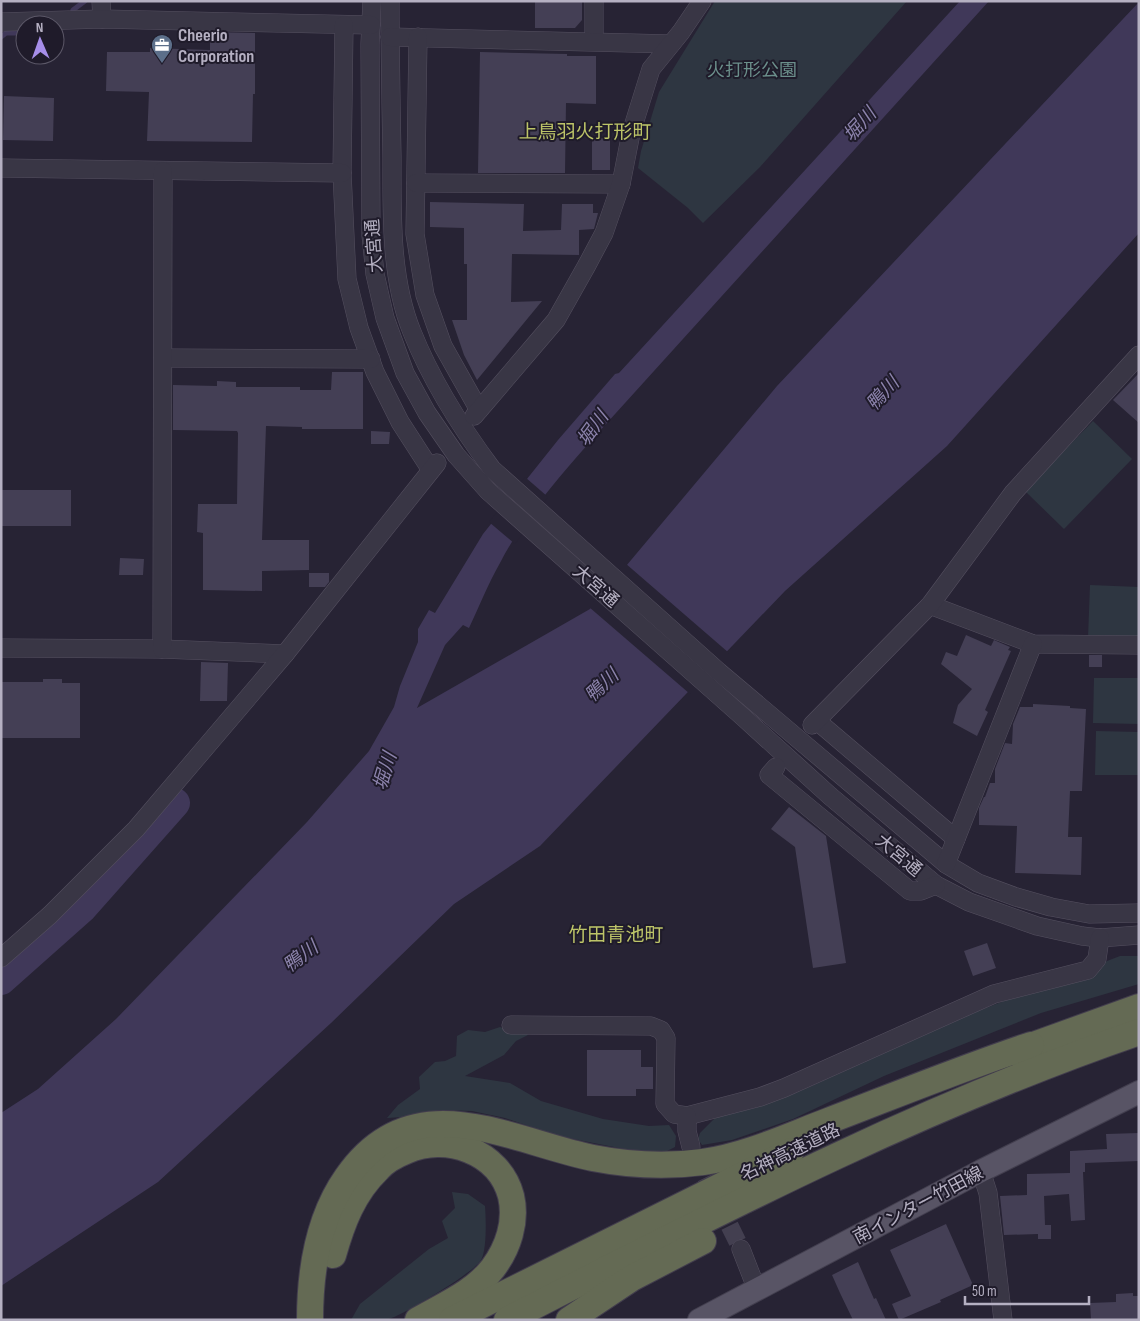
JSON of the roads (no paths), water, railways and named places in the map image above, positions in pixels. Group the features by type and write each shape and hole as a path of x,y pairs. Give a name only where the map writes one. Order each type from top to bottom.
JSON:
{"highway":[{"name":"名神高速道路","path":"452,1320 782,1155 945,1081 1031,1045 1139,1007"},
{"name":"名神高速道路","path":"507,1320 833,1158 999,1085 1100,1045 1139,1032"},
{"path":"310,1320 310,1298 316,1250 330,1204 340,1186 364,1156 394,1135 414,1127 452,1123 492,1130 591,1157 622,1163 651,1165 705,1162 760,1147 985,1060 1031,1045"},
{"path":"569,1320 632,1278 678,1254 952,1121 1100,1045"},
{"path":"326,1320 325,1305 332,1255 349,1207 363,1185 379,1167 396,1155 414,1148 444,1143 474,1152 486,1160 506,1183 510,1196 512,1226 508,1241 492,1269 462,1294 418,1320"}],"main road":[{"name":"南インター竹田線","path":"710,1317 981,1171 1139,1092"}],"street":[{"path":"102,1 102,19"},
{"name":"大宮通","path":"372,1 372,235 375,274 383,309 405,373 427,413 456,455 480,483 743,716 830,796 936,885 968,902 1044,928 1100,938 1139,935"},
{"name":"大宮通","path":"390,1 393,244 399,288 411,331 441,395 492,469 755,703 946,864 978,883 1051,907 1090,914 1139,913"},
{"path":"594,1 594,41"},
{"path":"418,37 415,234 426,295 443,346 476,413 556,320 604,233 621,184 631,133 651,69 702,1"},
{"path":"1,22 102,19 371,25"},
{"path":"1,958 50,915 136,829 285,654 434,467 400,422 370,359 359,328 347,280 342,173 344,25"},
{"path":"390,36 671,44"},
{"path":"1,168 342,173"},
{"path":"162,649 163,171"},
{"path":"416,183 621,184"},
{"path":"956,839 815,723 930,605 1013,493 1139,355"},
{"path":"163,358 370,359"},
{"path":"930,605 1033,644 1139,645"},
{"path":"946,864 1033,644"},
{"path":"1,648 162,649 285,654"},
{"path":"776,767 769,775 910,891 922,891 936,885"},
{"path":"511,1025 651,1026 661,1030 666,1038 665,1104 674,1114 687,1116 760,1097 784,1088 994,994 1027,984 1088,970 1097,959 1100,938"},
{"path":"687,1116 690,1147"},
{"path":"981,1171 988,1193 1003,1320"},
{"path":"741,1249 757,1290"}],"water":[{"path":"960,1 989,1 606,424 549,490 511,544 469,628 463,625 445,645 417,708 590,609 777,386 1139,2 1139,233 947,446 785,591 540,846 454,904 331,1023 158,1182 1,1286 1,1113 38,1089 116,1019 307,822 369,751 394,707 400,686 418,642 418,629 429,610 435,613 483,534 558,440 615,374 619,373"}],"waterway":[{"path":"73,10 85,1"},
{"path":"1,37 6,33 15,33"},
{"path":"1,980 82,908 175,803"}],"tunnel":[{"path":"694,1153 741,1249"}],"place":[{"name":"Cheerio Corporation","path":"162,64"}],"district":[{"name":"上鳥羽火打形町","path":"585,131"},
{"name":"竹田青池町","path":"616,934"}],"park label":[{"name":"火打形公園","path":"752,70"}],"water label":[{"name":"堀川","path":"859,124"},
{"name":"鴨川","path":"882,393"},
{"name":"堀川","path":"592,428"},
{"name":"鴨川","path":"601,685"},
{"name":"堀川","path":"384,771"},
{"name":"鴨川","path":"300,956"}]}
